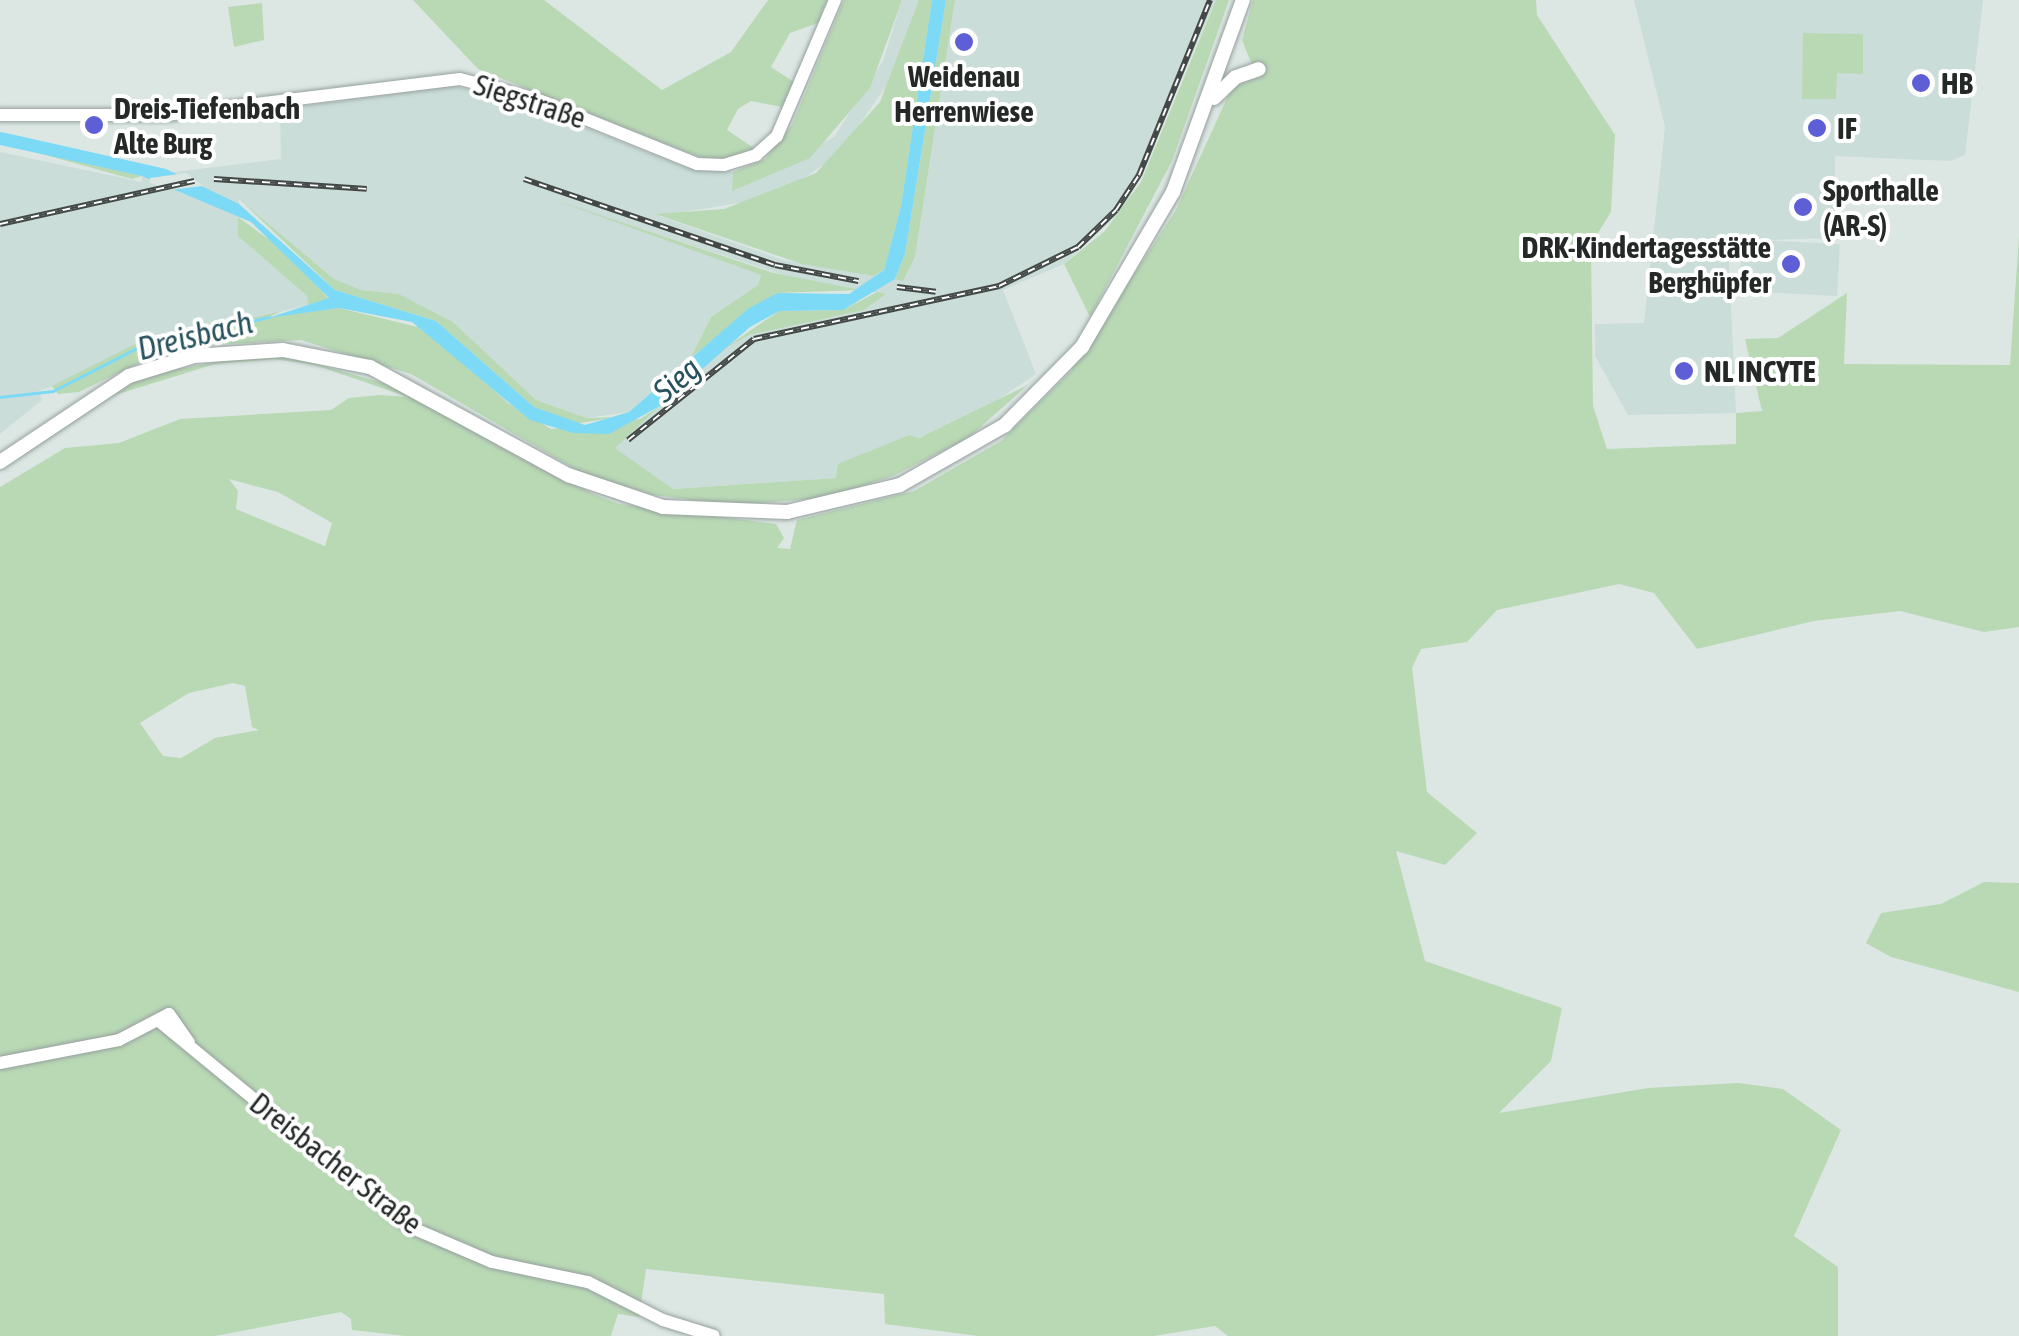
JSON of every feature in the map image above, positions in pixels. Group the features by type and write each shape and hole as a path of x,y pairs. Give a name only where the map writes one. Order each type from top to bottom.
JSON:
{"main road":[{"path":"0,462 66,412 129,376 194,356 283,350 345,360 403,381 568,475 640,502 755,514 846,501 957,458 1006,425 1062,371 1141,254 1208,106 1243,0"},
{"path":"1208,106 1229,82 1259,69"}],"street":[{"name":"Siegstraße","path":"0,115 166,114 460,79 562,109 697,164 724,166 756,156 777,136 835,0"},
{"name":"Dreisbacher Straße","path":"0,1063 119,1040 164,1018 193,1049 410,1227 492,1262 588,1282 664,1320 714,1336"}],"shaded area":[{"path":"902,0 919,0 895,73 840,153 790,188 757,200 659,216 783,260 902,280 915,257 955,0 1216,0 1125,208 1064,264 1003,290 1036,374 978,413 918,438 908,435 836,478 672,489 614,448 719,352 749,335 864,310 886,294 796,279 590,212 761,275 758,285 711,317 691,357 629,412 587,418 536,400 453,322 399,294 361,290 334,279 239,199 238,236 307,296 308,305 229,324 39,391 42,400 0,434 0,152 142,182 142,176 281,159 280,109 454,86 526,104 684,167 733,172 733,190 834,137 883,61"},
{"path":"1634,0 1983,0 1965,155 1950,161 1835,156 1836,238 1728,241 1736,413 1628,415 1595,356 1595,324 1644,323 1665,127"},
{"name":"DRK-Kindertagesstätte Berghüpfer","path":"1742,239 1840,244 1837,296 1739,291"}],"green space":[{"path":"413,0 544,0 662,90 731,52 768,0 827,0 818,23 790,33 771,67 794,82 782,107 751,101 738,109 727,130 754,148 728,159 702,158 478,69"},
{"path":"844,0 902,0 870,88 810,158 732,191 733,172 765,159 792,125"},
{"path":"919,0 932,0 901,206 884,270 874,276 802,264 655,214 724,209 816,173 880,102"},
{"path":"946,0 955,0 915,257 903,281 895,279 905,254"},
{"path":"1216,0 1229,0 1172,161 1090,317 1064,264 1105,231 1141,182"},
{"path":"1253,0 1536,0 1537,15 1615,135 1611,212 1591,244 1593,406 1607,449 1736,444 1736,413 1762,411 1745,339 1778,338 1847,293 1844,364 2010,365 2019,236 2019,627 1984,632 1900,611 1814,621 1697,649 1654,593 1619,584 1497,610 1467,642 1421,649 1412,668 1427,792 1477,833 1445,865 1396,851 1425,961 1562,1008 1551,1061 1499,1113 1648,1088 1738,1083 1783,1089 1841,1130 1794,1236 1838,1267 1838,1336 1228,1336 1215,1326 1154,1336 978,1336 885,1324 884,1294 646,1269 639,1317 618,1314 611,1336 406,1336 352,1330 351,1319 341,1312 215,1336 0,1336 0,487 65,448 119,443 180,419 331,410 349,398 408,397 315,365 274,359 215,364 115,395 0,471 120,388 156,373 249,356 295,358 404,389 593,494 619,504 776,524 784,538 777,548 790,549 797,520 914,491 1001,441 1071,371 1176,210 1232,87 1257,78 1242,40","holes":["229,479 278,492 332,523 325,546 236,509 238,491","233,683 245,686 252,727 259,730 215,738 181,758 163,756 140,723 189,693"]},
{"path":"262,3 264,40 234,47 228,7"},
{"path":"1803,33 1863,34 1863,74 1837,73 1836,99 1802,99"},
{"path":"20,148 106,167 142,176 132,179"},
{"path":"239,199 334,279 361,290 399,294 453,322 536,400 587,418 618,417 574,424 534,407 436,321 335,290"},
{"path":"552,199 774,273 861,290 778,293 691,357 711,317 758,285 761,275"},
{"path":"238,217 282,249 329,299 308,305 307,296 238,236"},
{"path":"877,292 886,294 864,310 749,335 719,352 779,311 843,310"},
{"path":"339,308 426,329 508,403 551,429 640,419 660,406 615,448 673,489 836,478 838,464 909,435 919,438 1028,385 968,438 893,476 825,498 731,505 654,495 582,473 411,374 301,340 191,346 151,357 79,392 58,394 52,386 133,345 282,311 269,317"},
{"path":"1984,882 2019,883 2019,992 1891,957 1866,943 1881,913 1941,904"}],"water":[{"name":"Sieg","path":"932,0 946,0 905,254 895,279 843,310 779,311 750,327 660,406 609,434 573,433 530,420 412,322 339,308 268,318 329,298 251,222 142,176 0,145 0,132 166,169 239,204 335,290 436,321 534,407 585,425 629,412 749,308 778,293 849,294 884,270 901,206"}],"pier":[{"path":"186,173 203,186 168,190 150,183 150,178"}],"waterway":[{"name":"Dreisbach","path":"0,397 53,391 141,346 269,317"}],"railway":[{"path":"628,440 754,339 999,286 1078,247 1116,210 1139,175 1210,0"},
{"path":"214,179 367,189"},
{"path":"524,179 775,265 858,281"},
{"path":"0,224 194,181"},
{"path":"897,287 936,292"}],"place":[{"name":"Weidenau Herrenwiese","path":"964,42"},
{"name":"HB","path":"1921,83"},
{"name":"Dreis-Tiefenbach Alte Burg","path":"94,125"},
{"name":"IF","path":"1817,128"},
{"name":"Sporthalle (AR-S)","path":"1803,207"},
{"name":"DRK-Kindertagesstätte Berghüpfer","path":"1791,264"},
{"name":"NL INCYTE","path":"1684,371"}]}
